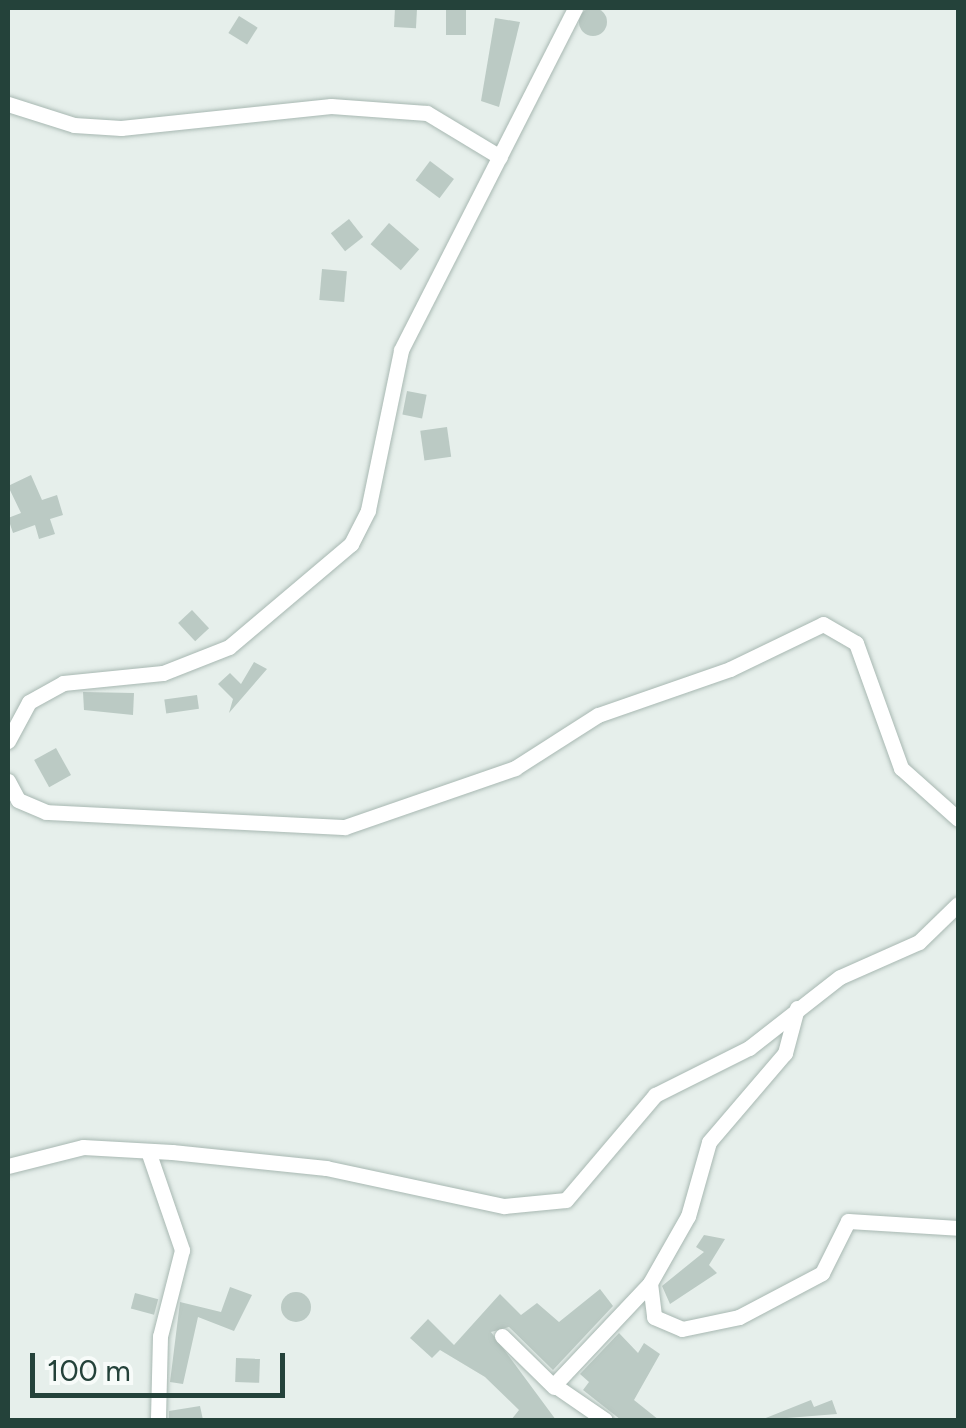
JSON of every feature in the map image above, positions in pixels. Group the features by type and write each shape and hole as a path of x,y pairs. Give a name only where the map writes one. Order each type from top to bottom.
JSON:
{"street":[{"path":"8,738 30,702 62,683 163,673 229,647 350,544 368,510 401,350 575,8"},
{"path":"8,104 74,126 121,128 330,106 427,113 500,157"},
{"path":"8,781 18,800 46,812 344,827 515,768 598,715 730,670 823,624 856,643 901,768 958,819"},
{"path":"8,1166 83,1148 148,1151 326,1168 504,1206 566,1200 655,1095 749,1048 797,1008 919,942 958,904"},
{"path":"554,1387 650,1283 688,1216 709,1142 784,1053 797,1008"},
{"path":"148,1151 182,1250 160,1336 158,1420"},
{"path":"650,1283 654,1316 699,1328 816,1278 848,1221 958,1228"},
{"path":"502,1336 554,1387 605,1420"}],"building":[{"path":"395,8 417,9 416,28 394,27"},
{"path":"446,8 466,8 466,35 446,35"},
{"path":"593,8 603,12 607,22 603,32 593,36 583,32 579,22 583,12"},
{"path":"239,16 258,28 247,45 228,33"},
{"path":"495,18 520,22 499,107 481,101"},
{"path":"430,161 454,179 440,198 416,180"},
{"path":"349,219 363,237 345,251 331,233"},
{"path":"389,223 419,249 401,270 371,244"},
{"path":"322,269 347,271 344,302 319,300"},
{"path":"407,391 427,395 422,418 402,415"},
{"path":"447,427 451,457 424,460 420,431"},
{"path":"31,475 42,500 57,495 63,515 50,519 55,534 39,539 35,525 13,533 8,518 21,513 8,486"},
{"path":"192,610 209,628 195,641 178,623"},
{"path":"254,662 267,669 229,713 233,699 218,684 230,673 241,684"},
{"path":"83,692 134,693 133,715 84,710"},
{"path":"197,695 199,709 166,713 164,700"},
{"path":"56,748 71,775 49,787 34,760"},
{"path":"704,1235 725,1239 709,1265 717,1273 670,1304 662,1286 704,1252 696,1247"},
{"path":"230,1287 252,1295 234,1331 198,1317 183,1384 170,1382 180,1302 221,1312"},
{"path":"600,1289 613,1306 553,1370 509,1327 491,1332 556,1420 511,1420 519,1410 485,1377 440,1350 432,1358 410,1338 428,1319 454,1345 500,1294 521,1315 537,1303 559,1322"},
{"path":"296,1292 306,1297 311,1307 306,1317 296,1322 286,1317 281,1307 286,1297"},
{"path":"135,1293 158,1299 154,1315 131,1308"},
{"path":"619,1333 638,1353 644,1343 660,1354 634,1400 659,1420 621,1420 583,1390 589,1382 580,1374"},
{"path":"236,1358 260,1359 259,1383 235,1382"},
{"path":"811,1400 814,1407 832,1400 837,1414 761,1420"},
{"path":"200,1406 203,1420 169,1420 169,1411"}]}
